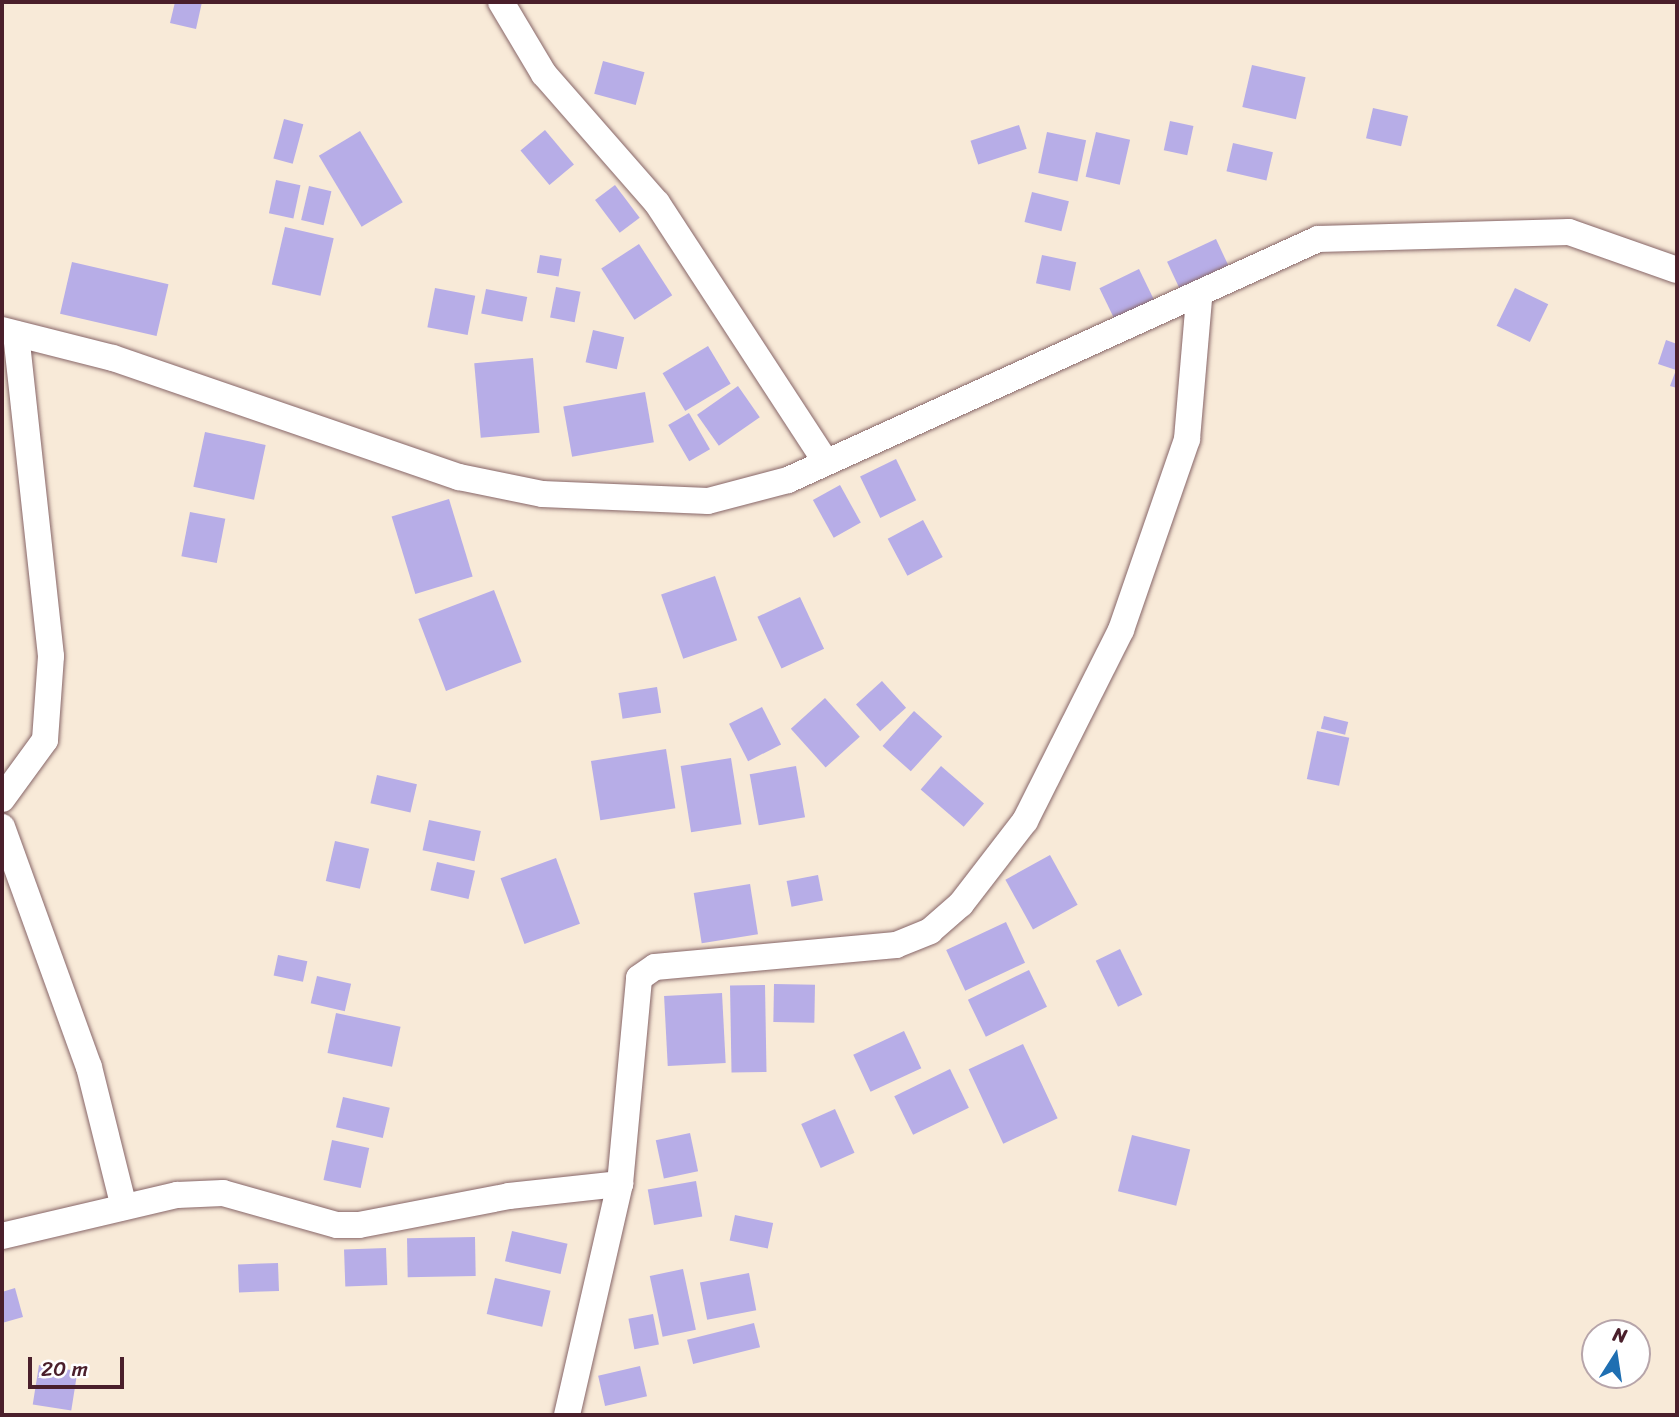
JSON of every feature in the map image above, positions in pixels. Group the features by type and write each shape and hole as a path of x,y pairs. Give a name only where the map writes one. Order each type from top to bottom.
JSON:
{"street":[{"path":"501,2 544,74 657,203 825,461"},
{"path":"2,799 45,740 50,680 9,332 113,358 459,477 542,494 708,501 788,480 825,461 1199,298 1263,260 1318,239 1377,232 1569,232 1677,270"},
{"path":"567,1415 620,1184 637,985 644,972 914,939 961,904 1025,821 1121,630 1177,474 1192,399 1199,298"},
{"path":"2,827 89,1067 124,1207"},
{"path":"2,1236 124,1207 223,1193 337,1225 359,1225 509,1196 620,1184"}],"building":[{"path":"175,2 202,2 196,29 170,23"},
{"path":"603,61 645,72 636,105 594,94"},
{"path":"1252,65 1306,77 1296,119 1242,107"},
{"path":"1373,108 1408,116 1401,146 1366,138"},
{"path":"284,119 303,124 293,164 273,159"},
{"path":"1170,121 1193,126 1187,155 1164,150"},
{"path":"1019,125 1027,149 978,165 970,141"},
{"path":"545,130 574,164 549,185 520,151"},
{"path":"360,131 403,202 362,227 319,156"},
{"path":"1047,132 1086,140 1077,181 1038,173"},
{"path":"1096,132 1130,140 1120,185 1086,177"},
{"path":"1233,143 1273,152 1266,180 1226,171"},
{"path":"276,180 300,185 293,218 269,213"},
{"path":"615,185 640,218 620,233 595,200"},
{"path":"309,186 331,191 324,225 301,220"},
{"path":"1032,192 1069,201 1061,231 1025,222"},
{"path":"285,227 334,238 320,296 272,284"},
{"path":"1216,239 1228,265 1179,288 1167,262"},
{"path":"639,244 672,295 634,320 601,269"},
{"path":"540,255 562,259 559,277 537,273"},
{"path":"1042,255 1076,262 1070,291 1036,283"},
{"path":"72,262 168,284 157,336 60,314"},
{"path":"1139,269 1160,312 1120,331 1099,288"},
{"path":"556,287 581,292 575,322 550,317"},
{"path":"435,288 475,296 468,335 427,327"},
{"path":"1515,288 1548,304 1530,342 1497,326"},
{"path":"486,289 527,297 522,322 481,314"},
{"path":"593,330 624,337 617,369 586,362"},
{"path":"1666,340 1677,344 1677,388 1670,386 1676,370 1658,364"},
{"path":"708,346 731,384 685,411 663,373"},
{"path":"533,358 540,433 481,438 474,363"},
{"path":"738,386 760,417 719,446 697,415"},
{"path":"645,392 654,442 572,457 563,406"},
{"path":"689,413 710,449 689,461 668,425"},
{"path":"205,432 266,445 254,500 193,487"},
{"path":"896,459 916,500 880,518 860,477"},
{"path":"840,485 861,523 834,538 813,500"},
{"path":"449,499 473,576 415,594 392,517"},
{"path":"190,512 225,519 217,563 181,556"},
{"path":"923,520 943,557 907,576 888,539"},
{"path":"715,576 737,640 683,659 661,595"},
{"path":"494,590 522,662 446,691 418,619"},
{"path":"800,597 824,649 781,669 757,617"},
{"path":"882,681 906,708 880,731 856,704"},
{"path":"657,687 661,713 623,719 618,693"},
{"path":"825,698 860,737 826,767 791,729"},
{"path":"762,707 781,744 748,761 729,724"},
{"path":"914,711 942,736 911,771 883,746"},
{"path":"1324,716 1348,722 1345,735 1321,729"},
{"path":"1317,731 1349,738 1339,786 1307,779"},
{"path":"666,749 675,808 600,820 591,761"},
{"path":"731,758 741,824 691,832 681,766"},
{"path":"796,766 805,817 759,825 750,774"},
{"path":"941,766 984,803 964,827 921,789"},
{"path":"377,775 417,784 410,812 370,803"},
{"path":"429,820 481,831 474,861 423,850"},
{"path":"335,841 369,849 360,889 326,881"},
{"path":"1050,855 1078,905 1033,930 1005,880"},
{"path":"556,858 580,924 524,944 501,878"},
{"path":"437,862 475,871 468,899 430,890"},
{"path":"818,875 823,901 792,907 787,881"},
{"path":"750,884 758,934 702,943 694,893"},
{"path":"1006,922 1025,963 965,991 946,950"},
{"path":"1120,949 1142,995 1118,1007 1096,961"},
{"path":"278,955 307,961 303,982 274,976"},
{"path":"1029,970 1047,1007 986,1037 968,1000"},
{"path":"317,976 351,984 345,1011 311,1003"},
{"path":"774,984 815,985 814,1023 773,1022"},
{"path":"765,985 767,1072 732,1073 730,986"},
{"path":"722,993 726,1063 668,1066 664,996"},
{"path":"336,1013 401,1027 392,1067 327,1053"},
{"path":"904,1031 921,1068 871,1092 853,1055"},
{"path":"1023,1044 1058,1118 1003,1144 969,1069"},
{"path":"950,1069 969,1108 913,1135 894,1096"},
{"path":"343,1097 390,1108 383,1138 336,1127"},
{"path":"835,1109 855,1153 821,1168 801,1124"},
{"path":"690,1133 698,1171 664,1178 656,1140"},
{"path":"1132,1135 1190,1150 1176,1206 1118,1191"},
{"path":"332,1140 369,1148 361,1188 323,1180"},
{"path":"696,1181 702,1216 654,1225 648,1190"},
{"path":"735,1215 773,1223 768,1249 730,1240"},
{"path":"512,1231 568,1244 561,1274 505,1261"},
{"path":"475,1237 476,1276 408,1277 407,1238"},
{"path":"386,1248 387,1285 345,1286 344,1249"},
{"path":"278,1263 279,1291 239,1292 238,1264"},
{"path":"683,1269 696,1330 663,1337 650,1276"},
{"path":"749,1273 756,1310 707,1320 700,1283"},
{"path":"495,1278 551,1291 542,1327 487,1314"},
{"path":"15,1288 23,1317 2,1323 2,1292"},
{"path":"653,1314 659,1344 634,1349 628,1319"},
{"path":"754,1323 760,1347 693,1364 687,1340"},
{"path":"39,1365 78,1371 71,1411 33,1405"},
{"path":"640,1366 647,1396 605,1406 598,1376"}]}
